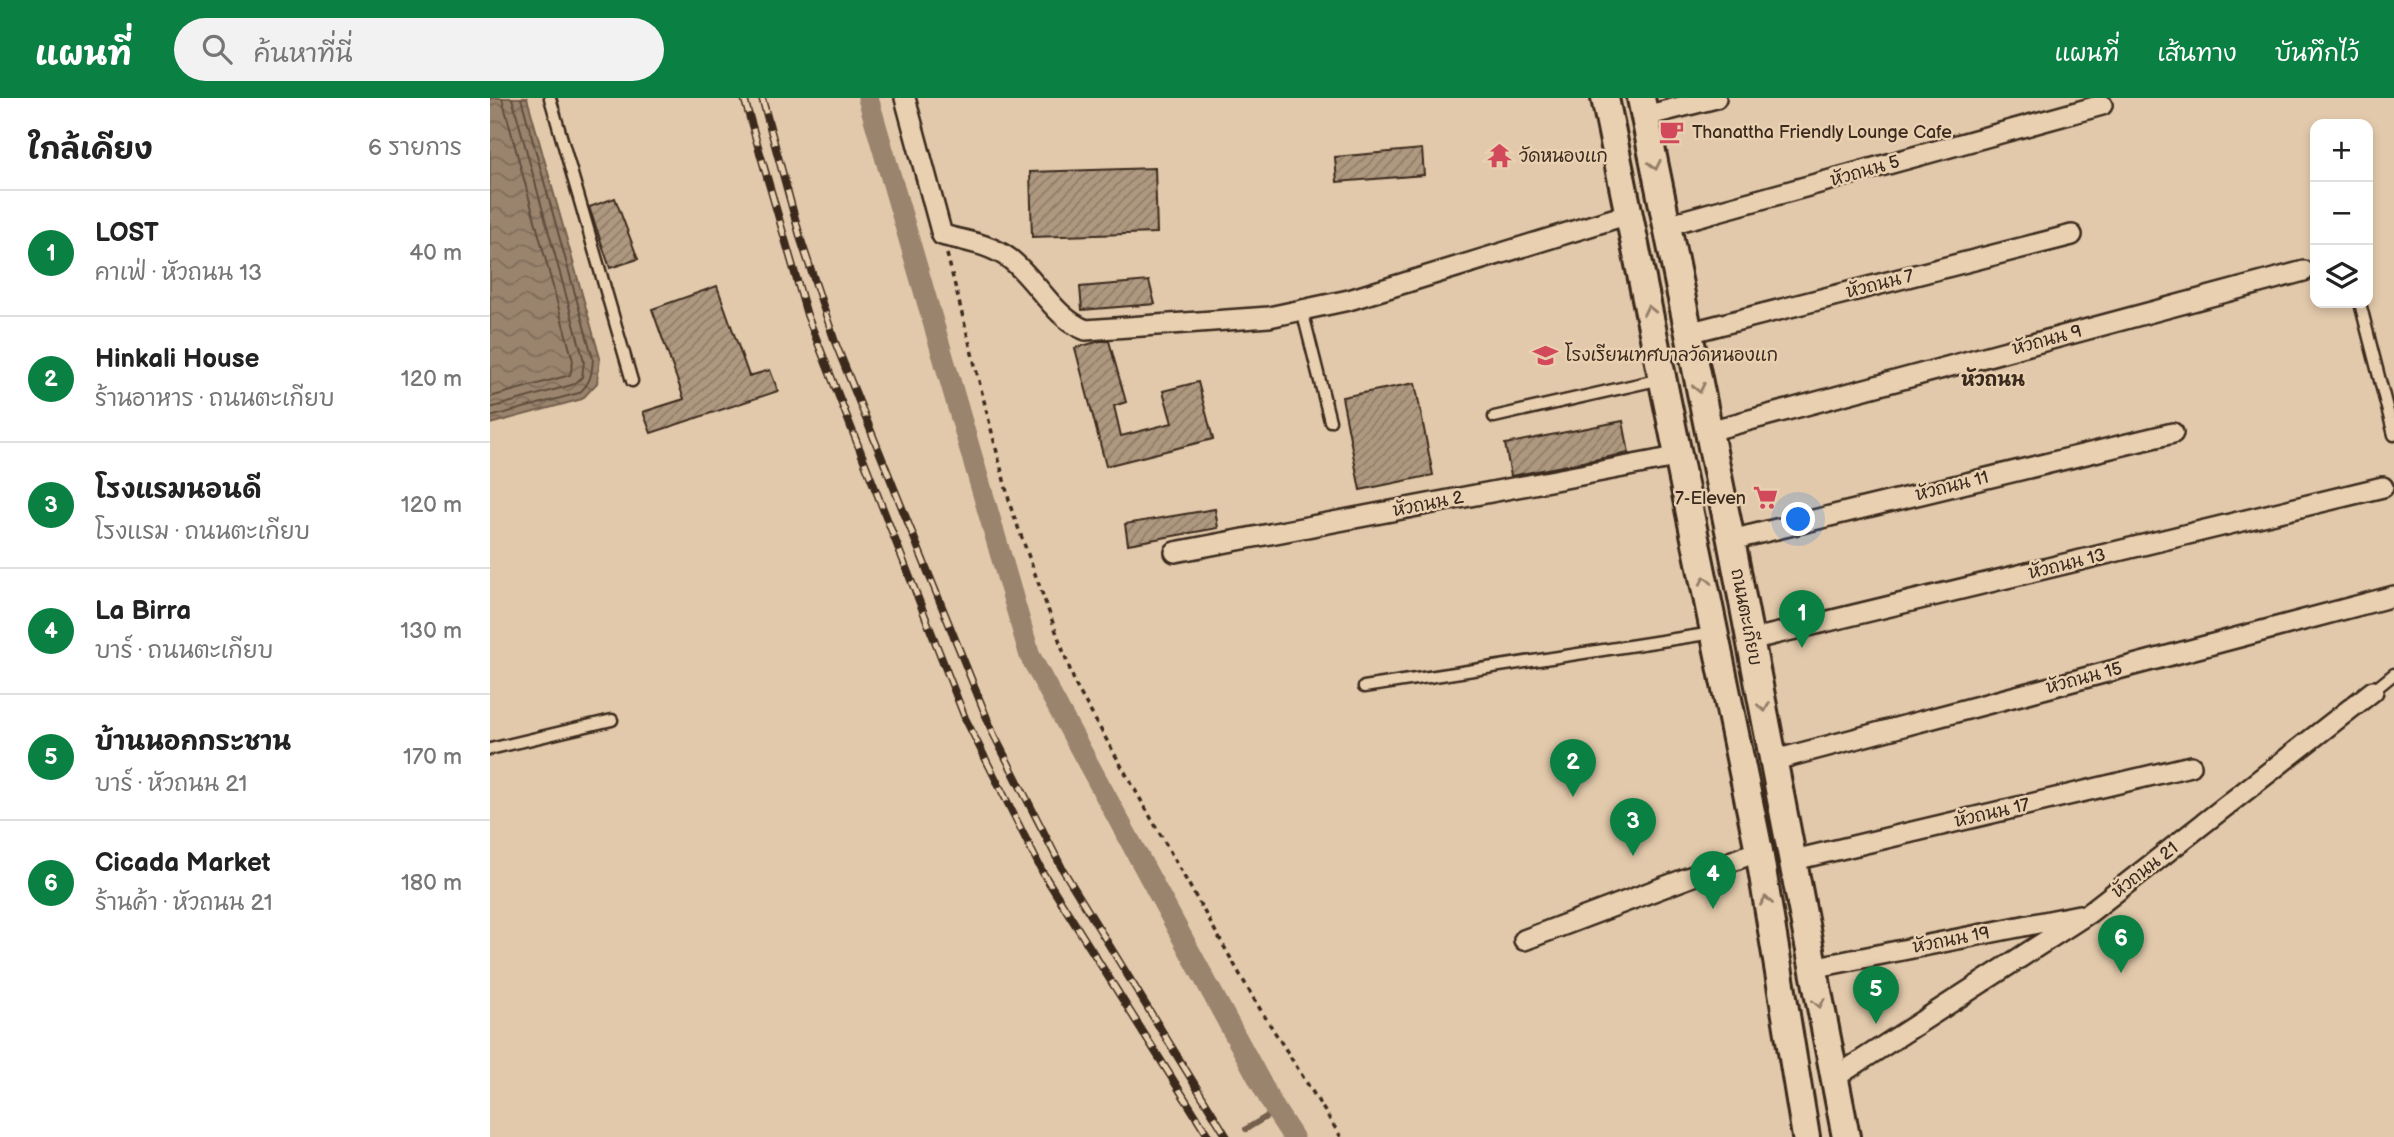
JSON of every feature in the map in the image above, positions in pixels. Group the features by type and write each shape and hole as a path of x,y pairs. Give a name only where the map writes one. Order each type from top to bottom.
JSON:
{"street":[{"path":"905,98 942,235 986,245 1009,259 1062,316 1086,330 1269,317 1349,300 1629,214"},
{"name":"ถนนตะเกียบ","path":"1605,98 1681,456 1759,851 1795,1085 1806,1137"},
{"path":"1643,107 1716,98"},
{"name":"หัวถนน 5","path":"1668,229 2102,105"},
{"name":"ถนนตะเกียบ","path":"1643,107 1751,640 1846,1137"},
{"path":"1635,242 1668,229"},
{"name":"หัวถนน 7","path":"1688,333 2071,235"},
{"name":"หัวถนน 9","path":"1709,431 2304,271"},
{"name":"หัวถนน 11","path":"1731,540 2173,433"},
{"name":"หัวถนน 2","path":"1175,552 1681,456"},
{"name":"หัวถนน 13","path":"1751,640 2383,488"},
{"name":"หัวถนน 15","path":"1774,760 2394,596"},
{"name":"หัวถนน 21","path":"1834,1078 2089,913 2373,691"},
{"name":"หัวถนน 17","path":"1794,860 2191,766"},
{"path":"1524,940 1759,851"},
{"name":"หัวถนน 19","path":"1812,968 2089,913"},
{"path":"1770,931 1805,925"},
{"path":"1795,1085 1834,1078"}],"lane":[{"path":"550,98 632,381"},
{"path":"2361,308 2394,435"},
{"path":"1302,310 1330,421"},
{"path":"1494,417 1663,378"},
{"path":"1364,687 1715,633"},
{"path":"2373,691 2394,674"},
{"path":"490,750 612,720"}],"path":[{"path":"942,235 1011,508 1076,686 1255,1001 1341,1137"}],"water":[{"path":"490,98 527,98 600,358 597,383 582,399 490,424"}],"building":[{"path":"1422,149 1424,175 1337,182 1335,157"},
{"path":"1155,168 1157,233 1032,237 1030,172"},
{"path":"615,198 638,259 610,268 589,207"},
{"path":"1149,281 1155,304 1082,310 1080,287"},
{"path":"717,286 749,376 770,370 778,391 651,433 643,412 684,399 652,309"},
{"path":"1109,341 1126,402 1114,406 1121,436 1172,423 1163,391 1198,382 1213,439 1106,466 1075,348"},
{"path":"1415,383 1433,475 1360,490 1342,397"},
{"path":"1623,421 1629,453 1511,476 1505,444"},
{"path":"1215,509 1218,528 1128,544 1125,524"}],"waterway":[{"path":"868,98 1030,656 1276,1111 1293,1137"},
{"path":"1246,1129 1276,1111"}],"railway":[{"path":"744,98 807,315 965,718 1043,873 1209,1137"},
{"path":"762,98 801,240 835,342 993,733 1063,870 1227,1137"}],"place":[{"name":"Thanattha Friendly Lounge Cafe","path":"1672,132"},
{"name":"วัดหนองแก","path":"1499,156"},
{"name":"โรงเรียนเทศบาลวัดหนองแก","path":"1545,355"},
{"name":"7-Eleven","path":"1766,498"},
{"name":"LOST","path":"1802,648"},
{"name":"Hinkali House","path":"1573,797"},
{"name":"โรงแรมนอนดี","path":"1633,856"},
{"name":"La Birra","path":"1713,909"},
{"name":"Cicada Market","path":"2121,973"},
{"name":"บ้านนอกกระชาน","path":"1876,1024"}],"district":[{"name":"หัวถนน","path":"1993,380"}]}
